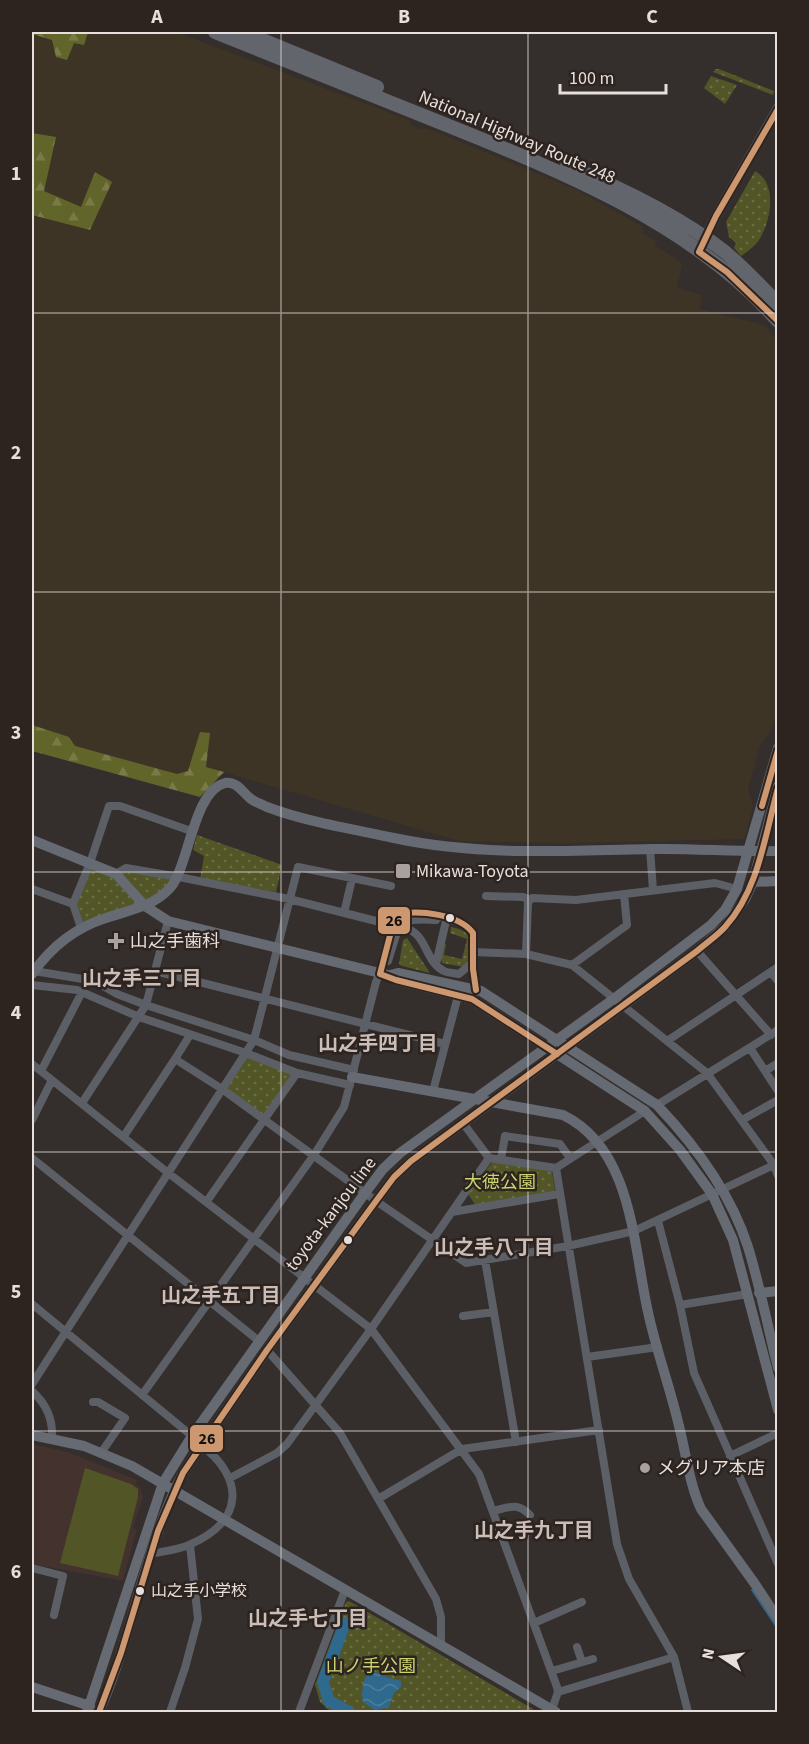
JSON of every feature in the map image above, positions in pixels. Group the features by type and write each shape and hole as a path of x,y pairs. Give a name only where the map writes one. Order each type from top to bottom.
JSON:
{"highway":[{"name":"National Highway Route 248","path":"215,32 603,192 727,272 777,321"},
{"name":"National Highway Route 248","path":"243,32 588,174 645,202 705,238 750,276 777,304"}],"main road":[{"path":"699,252 777,108"},
{"name":"toyota-kanjou line","path":"97,1711 143,1539 163,1483 192,1436 304,1277 383,1169 400,1153 546,1046 697,951 725,927 734,916 753,882 755,852 777,748"},
{"path":"33,972 58,943 81,928 103,918 159,900 179,877 191,831 214,790 218,786 229,783 236,784 252,800 299,817 431,845 535,851 696,849 777,851"},
{"name":"toyota-kanjou line","path":"97,1711 128,1631 151,1554 174,1490 201,1445 267,1350 376,1201 394,1177 411,1161 568,1046 711,925 738,888 755,852 777,786"},
{"path":"32,840 116,874 145,906 168,921 382,974 396,980 472,999 645,1111 717,1191 748,1294 777,1410"},
{"path":"753,882 777,882"},
{"path":"382,974 398,973 476,990 498,1001 657,1105 675,1125 717,1191 747,1246 777,1367"},
{"path":"352,1077 562,1115 572,1120 597,1142 616,1174 624,1193 634,1231 648,1312 679,1425 695,1496 700,1509 756,1584 777,1619"},
{"path":"759,1293 777,1291"},
{"path":"32,1435 84,1446 124,1462 553,1712"},
{"path":"32,1687 97,1711"}],"street":[{"path":"81,928 73,904 90,863 109,806 120,806 191,831"},
{"path":"650,849 653,890"},
{"path":"32,1384 254,1040 298,867 391,886"},
{"path":"116,874 126,868 179,877 289,899 384,923"},
{"path":"344,913 352,879"},
{"path":"486,896 523,897 530,900 532,898 576,900 715,883 738,888"},
{"path":"32,889 73,904"},
{"path":"572,966 627,925 624,894"},
{"path":"526,954 528,902 530,900"},
{"path":"382,974 383,958 395,917 402,912 437,916 470,927 473,933 472,963 476,990"},
{"path":"391,930 398,923 415,920 456,922"},
{"path":"82,1103 146,1005 168,921"},
{"path":"436,964 446,921"},
{"path":"142,1395 314,1155 344,1107 365,1023 397,932 404,928 416,932 436,964 444,971 459,974 472,963"},
{"path":"657,1105 774,1033 735,996 697,951"},
{"path":"473,952 526,954 572,966 707,1073 776,1164 777,1176"},
{"path":"667,1041 774,969 777,981"},
{"path":"155,971 445,1044"},
{"path":"33,972 95,981 117,994 146,1005 254,1040 352,1077"},
{"path":"32,985 81,992 139,1017 246,1053 297,1073 352,1077"},
{"path":"41,1071 81,992"},
{"path":"433,1091 458,996"},
{"path":"124,1136 190,1035"},
{"path":"750,1048 777,1090"},
{"path":"175,1059 222,1089 466,1263 568,1246 634,1231 776,1164"},
{"path":"765,1071 777,1063"},
{"path":"32,1064 167,1172 371,1329 479,1474 552,1671 558,1692 553,1712"},
{"path":"207,1201 297,1073"},
{"path":"32,1120 52,1080"},
{"path":"742,1120 777,1100"},
{"path":"463,1123 489,1158 556,1168 645,1111"},
{"path":"501,1159 505,1136 560,1144 570,1158"},
{"path":"32,1158 259,1341"},
{"path":"230,1478 278,1453 293,1436 371,1329 489,1158"},
{"path":"556,1168 617,1544 629,1579 674,1657 688,1713"},
{"path":"452,1212 559,1194"},
{"path":"658,1221 680,1305 694,1373 777,1564"},
{"path":"485,1260 516,1442"},
{"path":"680,1305 748,1294"},
{"path":"32,1304 192,1436"},
{"path":"463,1316 494,1312"},
{"path":"587,1357 658,1347"},
{"path":"267,1350 340,1433 436,1599 441,1617 441,1645"},
{"path":"32,1391 50,1415 52,1438"},
{"path":"93,1402 98,1402 125,1418 100,1452"},
{"path":"378,1499 462,1449 598,1430"},
{"path":"730,1456 777,1433"},
{"path":"151,1554 190,1545 205,1537 226,1520 232,1508 230,1478 225,1468 201,1445"},
{"path":"493,1511 522,1506 530,1515"},
{"path":"170,1713 198,1619 190,1545"},
{"path":"32,1569 63,1576 54,1615"},
{"path":"299,1713 345,1590"},
{"path":"534,1623 582,1602"},
{"path":"577,1647 582,1662"},
{"path":"558,1692 674,1657"},
{"path":"552,1671 593,1659"}],"shaded area":[{"path":"32,32 176,32 411,121 410,125 420,129 427,128 575,189 642,226 643,233 657,242 655,245 682,263 677,288 702,295 700,309 764,325 777,341 777,711 772,729 760,745 748,789 753,806 744,839 567,843 459,841 206,767 194,794 32,741"},
{"path":"32,1444 68,1452 137,1480 136,1484 143,1497 133,1528 137,1529 123,1581 32,1564"}],"green space":[{"path":"32,32 88,32 84,45 74,43 67,60 56,57 52,40 32,34"},
{"path":"716,69 774,91 773,95 713,72"},
{"path":"711,76 737,85 725,104 704,88"},
{"path":"32,133 56,137 44,191 81,207 95,172 112,182 90,230 32,215"},
{"path":"755,171 762,177 770,194 769,213 759,240 741,256 734,248 736,243 729,237 726,222"},
{"path":"32,725 69,737 75,746 177,774 188,771 200,732 210,733 206,767 224,772 200,797 32,751"},
{"path":"197,835 282,865 276,892 200,879 204,856 193,850"},
{"path":"92,866 174,879 158,896 84,924 77,904"},
{"path":"451,927 462,930 468,935 470,948 464,967 442,963 440,956 443,943 446,944 444,955 462,959 467,939 450,933"},
{"path":"407,938 430,973 399,964 403,940"},
{"path":"246,1054 294,1074 266,1119 224,1089"},
{"name":"大徳公園","path":"493,1161 550,1170 555,1189 553,1193 476,1206 468,1194"},
{"path":"85,1468 131,1484 138,1489 118,1576 60,1563"},
{"name":"山ノ手公園","path":"349,1601 538,1712 331,1712 320,1702 315,1685 346,1602"}],"water":[{"path":"368,1672 382,1673 386,1677 401,1681 401,1687 394,1693 389,1707 375,1710 363,1702 363,1687"}],"waterway":[{"path":"752,1590 778,1629"},
{"path":"345,1623 323,1682 329,1701 349,1712"}],"transit line":[{"name":"26","path":"699,252 716,216 778,109"},
{"name":"26","path":"699,252 727,272 778,321"},
{"name":"26","path":"762,806 778,750"},
{"name":"26","path":"99,1712 121,1653 158,1531 183,1473 267,1350 376,1201 394,1177 411,1161 697,951 722,930 737,912 753,879 778,788"},
{"name":"26","path":"380,974 394,920 398,914 428,913 458,921 473,933 473,969 476,990"},
{"name":"26","path":"380,974 472,999 557,1054"}],"place":[{"name":"Mikawa-Toyota","path":"403,871"},
{"name":"山之手歯科","path":"116,941"},
{"name":"メグリア本店","path":"645,1468"},
{"name":"山之手小学校","path":"140,1591"}],"district":[{"name":"山之手三丁目","path":"142,979"},
{"name":"山之手四丁目","path":"378,1044"},
{"name":"山之手八丁目","path":"494,1248"},
{"name":"山之手五丁目","path":"221,1296"},
{"name":"山之手九丁目","path":"534,1531"},
{"name":"山之手七丁目","path":"308,1619"}]}
